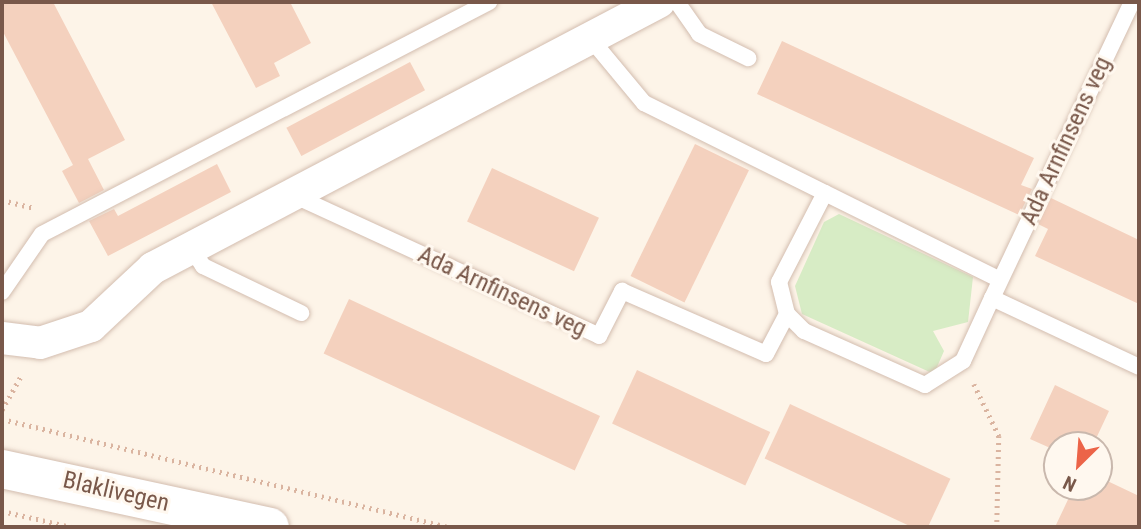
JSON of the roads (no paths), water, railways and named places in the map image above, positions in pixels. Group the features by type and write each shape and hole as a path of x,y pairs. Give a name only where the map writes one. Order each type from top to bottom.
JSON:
{"main road":[{"name":"Blaklivegen","path":"2,469 270,527"}],"street":[{"path":"2,338 40,343 91,326 153,268 659,2"}],"lane":[{"path":"2,292 42,234 489,2"},
{"path":"677,2 699,34 748,58"},
{"name":"Ada Arnfinsens veg","path":"291,194 598,336 622,291 766,354 787,314 804,331 925,385 963,362 1132,2"},
{"path":"590,38 644,103 1000,280"},
{"path":"787,314 779,282 825,193"},
{"path":"191,248 203,266 301,313"},
{"path":"992,298 1139,367"}]}
